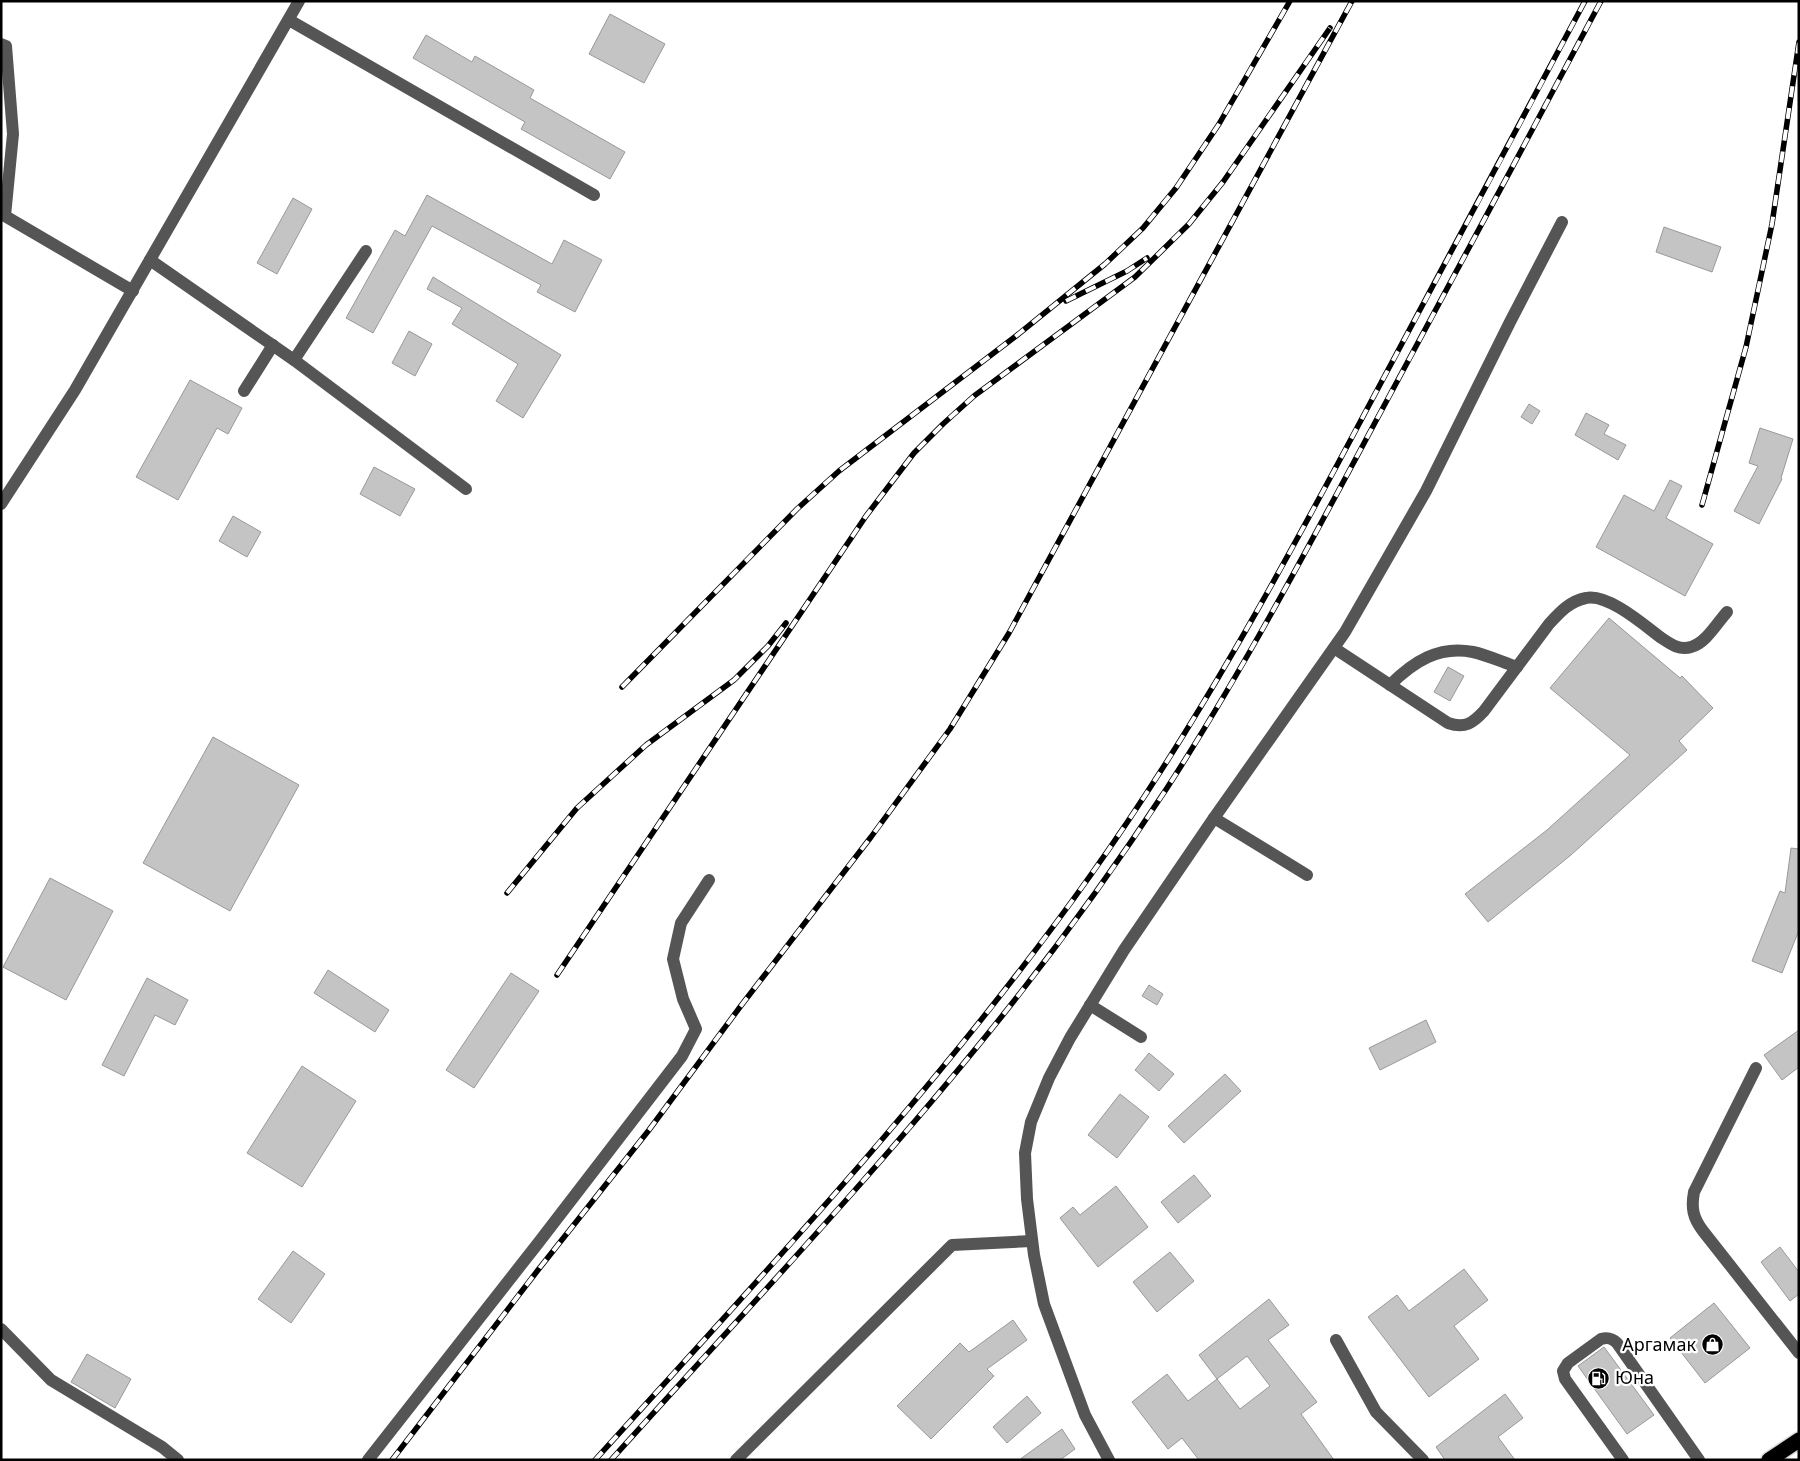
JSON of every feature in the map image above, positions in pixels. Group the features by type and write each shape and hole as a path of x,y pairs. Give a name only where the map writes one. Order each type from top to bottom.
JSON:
{"highway":[{"path":"1779,1457 1799,1440"}],"street":[{"path":"1,504 75,390 299,1"},
{"path":"289,20 594,195"},
{"path":"1,44 6,46 13,134 5,216 132,290"},
{"path":"1109,1460 1085,1415 1044,1304 1032,1241 1027,1199 1025,1153 1031,1122 1049,1078 1090,1005 1124,950 1345,632 1426,491 1562,222"},
{"path":"294,360 366,251"},
{"path":"150,260 294,360 466,489"},
{"path":"244,391 273,345"},
{"path":"1334,648 1448,723 1460,726 1474,722 1560,612 1574,602 1588,597 1605,600 1626,612 1671,645 1683,648 1699,643 1727,612"},
{"path":"1390,685 1420,660 1433,654 1452,650 1473,652 1517,667"},
{"path":"1214,818 1307,875"},
{"path":"368,1460 682,1056 696,1029 683,999 673,959 681,923 709,880"},
{"path":"1090,1005 1141,1037"},
{"path":"1756,1068 1694,1192 1692,1202 1693,1213 1696,1223 1799,1353"},
{"path":"736,1460 952,1245 1032,1241"},
{"path":"1,1329 51,1380 162,1447 178,1460"},
{"path":"1623,1460 1565,1379 1563,1371 1568,1363 1605,1338 1610,1338 1617,1343 1699,1460"},
{"path":"1336,1340 1376,1412 1423,1460"}],"building":[{"path":"610,14 665,44 644,83 589,54"},
{"path":"426,35 472,62 475,56 534,90 530,98 625,152 610,179 521,129 525,122 413,58"},
{"path":"427,195 552,264 564,240 602,260 575,312 537,292 541,285 432,226 373,333 346,318 395,230 405,236"},
{"path":"293,198 312,209 277,274 257,263"},
{"path":"1664,227 1721,247 1712,272 1656,252"},
{"path":"433,277 561,355 523,418 496,401 518,364 452,324 462,308 427,289"},
{"path":"409,331 432,344 415,376 392,363"},
{"path":"190,380 242,408 228,434 217,428 178,500 136,477"},
{"path":"1529,404 1540,411 1532,424 1521,417"},
{"path":"1586,413 1609,425 1604,434 1626,445 1618,460 1575,435"},
{"path":"1760,428 1793,439 1782,479 1759,524 1734,511 1758,466 1749,463"},
{"path":"374,467 415,489 400,516 360,494"},
{"path":"1670,480 1682,486 1666,518 1713,544 1685,596 1596,547 1624,495 1654,511"},
{"path":"233,516 261,532 247,557 219,541"},
{"path":"1609,618 1680,678 1682,676 1713,708 1679,741 1687,750 1571,855 1488,922 1465,894 1547,830 1630,755 1550,688"},
{"path":"1448,667 1464,676 1450,701 1434,692"},
{"path":"213,737 299,785 230,911 143,863"},
{"path":"1791,848 1799,849 1799,930 1782,973 1752,961 1780,891 1785,893"},
{"path":"50,878 113,911 66,1000 3,967"},
{"path":"328,970 389,1010 375,1032 314,993"},
{"path":"511,973 539,991 474,1088 446,1070"},
{"path":"147,978 188,1000 175,1025 155,1015 124,1076 102,1065"},
{"path":"1149,985 1163,994 1157,1005 1142,996"},
{"path":"1426,1020 1436,1042 1380,1070 1369,1048"},
{"path":"1799,1030 1799,1067 1782,1080 1764,1055"},
{"path":"1149,1053 1174,1074 1159,1091 1135,1070"},
{"path":"302,1066 356,1101 302,1187 247,1153"},
{"path":"1225,1074 1241,1091 1184,1143 1168,1126"},
{"path":"1120,1094 1149,1117 1117,1158 1088,1135"},
{"path":"1194,1175 1211,1196 1178,1223 1161,1202"},
{"path":"1116,1186 1148,1227 1098,1267 1060,1218 1073,1207 1080,1215"},
{"path":"1780,1247 1799,1272 1799,1294 1790,1301 1761,1262"},
{"path":"293,1251 325,1274 291,1323 258,1299"},
{"path":"1170,1252 1194,1281 1157,1312 1133,1282"},
{"path":"1464,1269 1488,1300 1454,1326 1479,1359 1429,1397 1368,1317 1397,1295 1409,1311"},
{"path":"1269,1299 1289,1325 1268,1340 1317,1402 1301,1414 1334,1460 1199,1460 1182,1438 1168,1449 1132,1402 1167,1374 1188,1401 1217,1379 1199,1355","holes":["1247,1356 1270,1386 1240,1409 1217,1379"]},
{"path":"1714,1303 1750,1348 1705,1383 1670,1338"},
{"path":"1013,1320 1027,1340 987,1369 994,1376 931,1439 897,1406 960,1343 969,1352"},
{"path":"1604,1347 1654,1415 1627,1434 1578,1366"},
{"path":"87,1354 131,1379 115,1408 71,1382"},
{"path":"1505,1394 1523,1418 1498,1437 1515,1460 1445,1460 1436,1447"},
{"path":"1027,1396 1041,1413 1007,1443 993,1427"},
{"path":"1062,1429 1075,1449 1060,1460 1019,1460"}],"railway":[{"path":"622,687 797,509 839,471 1016,336 1105,264 1143,228 1176,188 1219,124 1290,1"},
{"path":"392,1460 538,1270 649,1130 740,1007 871,837 950,729 1009,633 1352,1"},
{"path":"595,1460 788,1247 913,1102 1033,953 1129,820 1166,764 1270,588 1585,1"},
{"path":"611,1460 843,1204 933,1100 1002,1016 1051,952 1145,822 1223,697 1276,605 1601,1"},
{"path":"557,975 866,516 914,453 974,396 1135,277 1189,224 1223,182 1330,28"},
{"path":"1702,505 1746,347 1772,224 1799,42"},
{"path":"1066,301 1127,271 1147,258"},
{"path":"507,893 577,808 646,745 734,680 768,646 786,623"}],"place":[{"name":"Аргамак","path":"1712,1345"},
{"name":"Юна","path":"1599,1378"}]}
